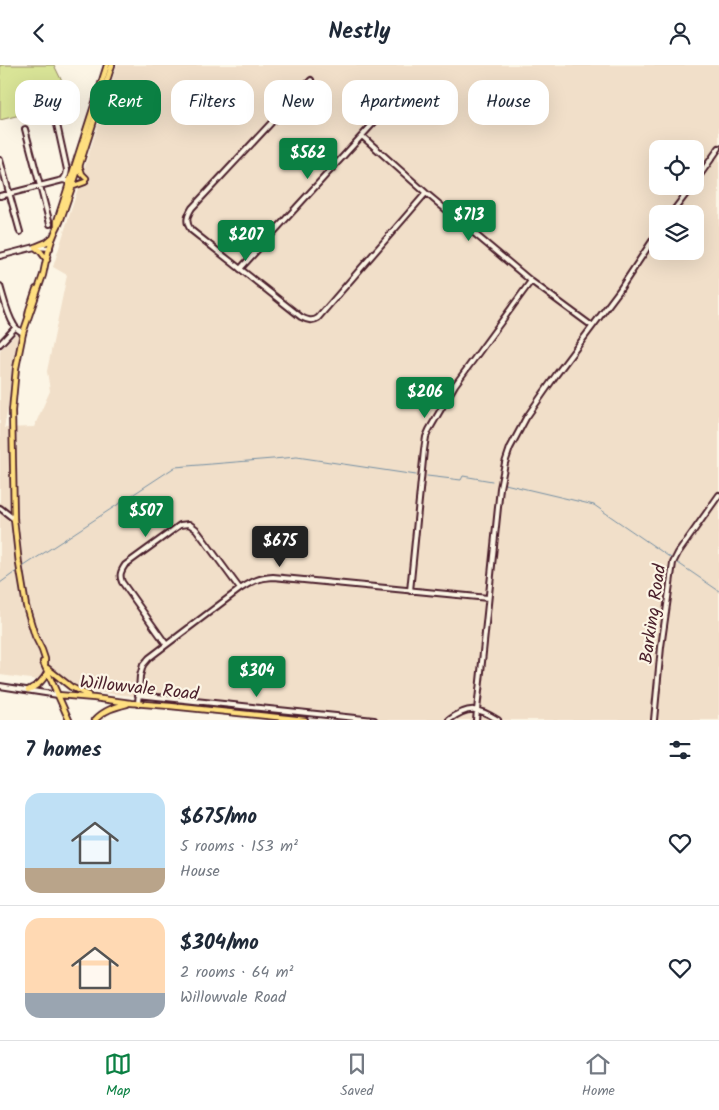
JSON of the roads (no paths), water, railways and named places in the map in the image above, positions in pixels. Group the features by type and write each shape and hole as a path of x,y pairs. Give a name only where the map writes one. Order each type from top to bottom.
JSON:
{"main road":[{"path":"71,185 107,65"},
{"path":"69,720 46,667 42,649 26,606 14,519 12,411 16,368 23,333 43,275 57,221 79,167 112,65"},
{"path":"71,185 85,180 79,167"},
{"path":"47,260 35,247 48,242 54,237"},
{"path":"28,690 38,686 43,681 46,667"},
{"path":"46,667 71,687 94,698"},
{"name":"Willowvale Road","path":"58,695 304,720"},
{"path":"95,720 107,710 131,703"}],"street":[{"path":"310,79 192,208 187,217 188,225 191,229 301,317 315,320 366,264 426,193"},
{"path":"57,125 67,170 63,180"},
{"path":"240,269 372,125"},
{"path":"25,129 50,224"},
{"path":"362,136 426,193 531,281 592,326"},
{"path":"704,169 719,148"},
{"path":"0,160 20,232"},
{"path":"0,196 63,180 71,185"},
{"path":"476,720 500,488 510,448 526,418 619,291 649,246"},
{"path":"0,256 35,247 50,248"},
{"path":"410,591 424,449 429,429 455,385 531,281"},
{"path":"0,286 15,328 23,333"},
{"path":"0,311 7,309"},
{"path":"0,344 15,328"},
{"name":"Barking Road","path":"654,720 661,647 673,563 719,495"},
{"path":"0,508 14,519"},
{"path":"166,644 122,581 120,573 125,565 180,525 189,524 196,529 240,589"},
{"path":"138,704 140,676 143,665 149,658 240,589 255,580 273,577 488,598"},
{"name":"Willowvale Road","path":"0,686 58,695"},
{"path":"138,695 374,720"},
{"path":"449,720 463,711 477,710 498,720"}],"waterway":[{"path":"21,568 175,467 297,457 416,475"},
{"path":"427,476 461,480 463,476 492,481"},
{"path":"505,484 594,505 671,558"},
{"path":"678,563 719,591"},
{"path":"0,583 18,570"}]}
